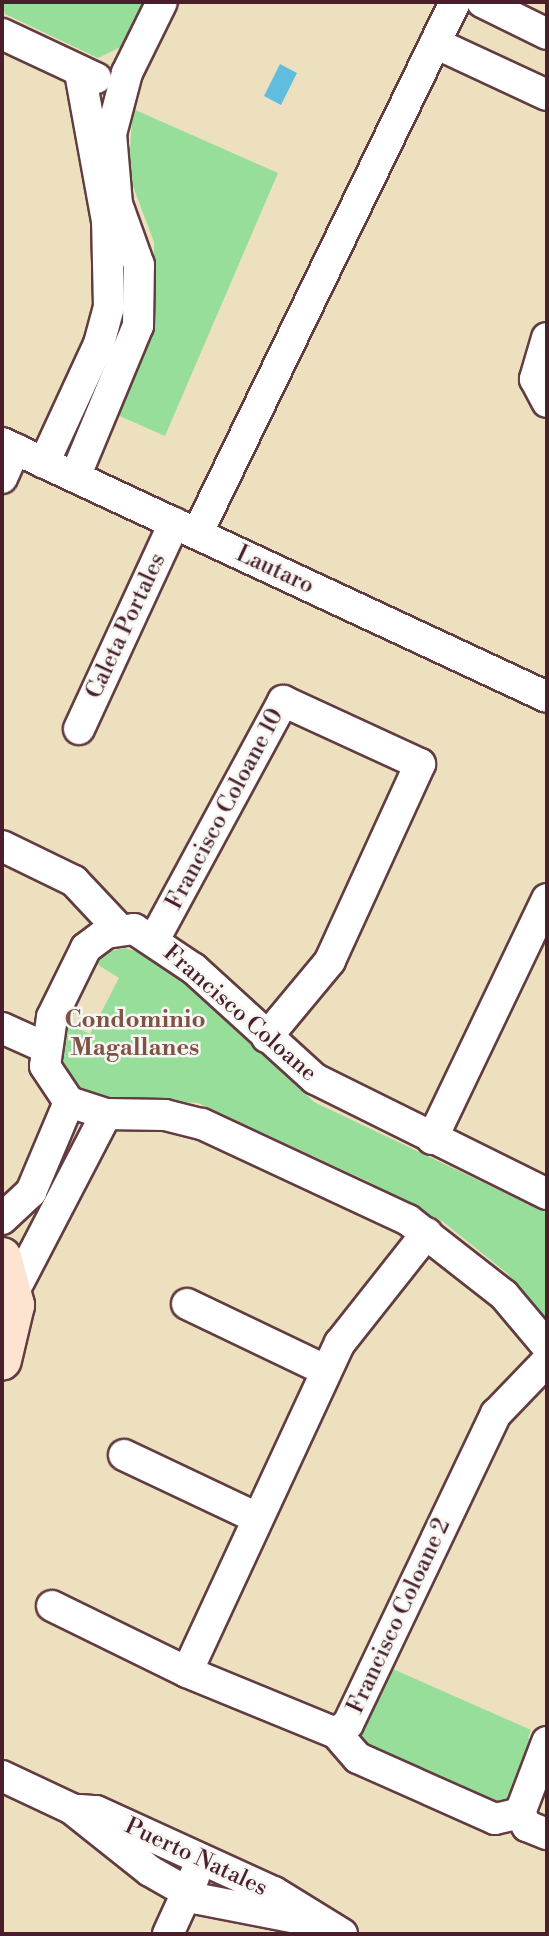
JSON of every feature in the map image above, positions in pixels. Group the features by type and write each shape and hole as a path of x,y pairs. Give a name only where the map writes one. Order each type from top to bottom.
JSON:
{"street":[{"path":"75,477 133,342 140,310 139,265 117,204 110,161 127,73 163,2"},
{"name":"Caleta Portales","path":"79,729 186,528 455,2"},
{"path":"482,2 547,34"},
{"path":"2,34 80,74 113,79 127,73"},
{"path":"435,43 547,95"},
{"path":"44,463 99,344 109,307 107,221 80,74"},
{"path":"547,338 535,379 547,402"},
{"path":"2,478 8,446"},
{"name":"Lautaro","path":"8,446 547,698"},
{"name":"Francisco Coloane 10","path":"154,940 283,701 420,764 330,961 267,1037"},
{"path":"2,846 74,881 119,929 81,956 44,1047 50,1077 69,1102 106,1115 157,1114 202,1124 427,1233 503,1295 547,1346"},
{"path":"432,1139 547,899"},
{"name":"Francisco Coloane","path":"119,929 154,940 315,1079 547,1194"},
{"path":"2,1028 44,1047"},
{"path":"2,1219 31,1192 69,1102"},
{"path":"2,1360 12,1333 8,1274 106,1115"},
{"path":"187,1672 325,1370 349,1329 427,1233"},
{"path":"187,1304 325,1370"},
{"name":"Francisco Coloane 2","path":"52,1606 187,1672 336,1733 348,1724 496,1414 547,1362"},
{"path":"124,1455 257,1517"},
{"path":"336,1733 358,1758 495,1819 520,1812"},
{"path":"547,1742 520,1812 527,1826 547,1834"},
{"name":"Puerto Natales","path":"2,1776 72,1809 186,1893 313,1921 342,1934"},
{"name":"Puerto Natales","path":"72,1809 96,1811 203,1859 274,1892 313,1921"},
{"path":"168,1934 203,1859"}],"green space":[{"path":"2,2 148,2 129,43 98,58 5,14"},
{"path":"133,109 278,173 165,436 115,414 154,323 154,242 128,173"},
{"path":"124,948 143,953 184,983 314,1102 547,1213 547,1322 508,1274 442,1221 369,1182 198,1103 97,1096 78,1087 61,1056 66,1023 90,1034 119,978 97,964 107,952"},
{"path":"386,1666 531,1730 528,1738 535,1744 510,1811 362,1752 355,1735"}],"water":[{"path":"280,64 297,73 281,105 264,96"}],"district":[{"name":"Condominio Magallanes","path":"135,1035"}]}
